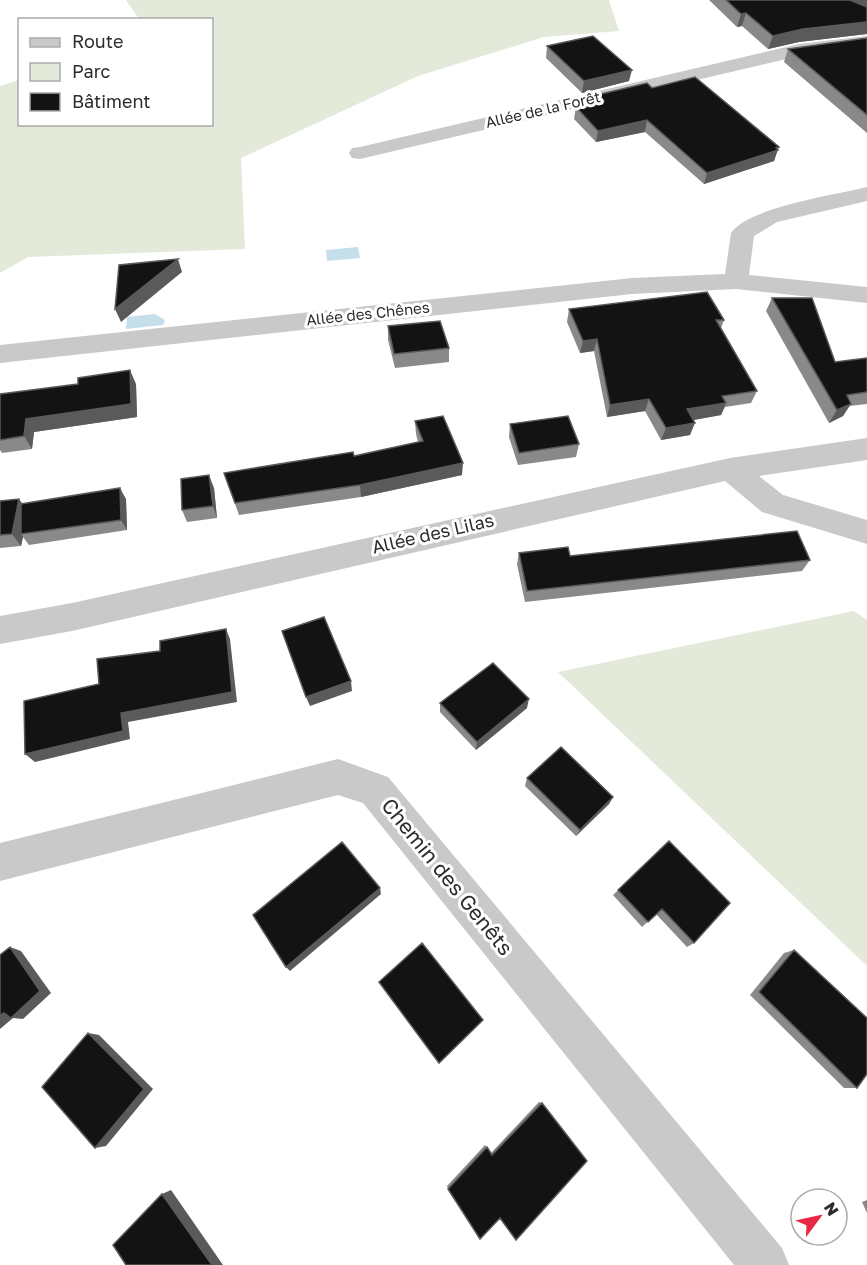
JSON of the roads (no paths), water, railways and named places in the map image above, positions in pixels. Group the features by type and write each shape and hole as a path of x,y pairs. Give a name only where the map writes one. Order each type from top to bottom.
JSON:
{"street":[{"name":"Allée de la Forêt","path":"360,153 799,50 867,42"},
{"path":"736,281 743,233 769,217 867,194"},
{"name":"Allée des Chênes","path":"0,354 632,286 736,281 867,296"},
{"name":"Allée des Lilas","path":"0,630 83,614 730,469 867,449"},
{"path":"730,469 773,504 867,532"},
{"name":"Chemin des Genêts","path":"0,862 338,777 375,790 765,1265"}],"water":[{"path":"358,247 360,258 327,261 326,250"},
{"path":"155,314 165,320 163,325 126,329 127,317"}]}
